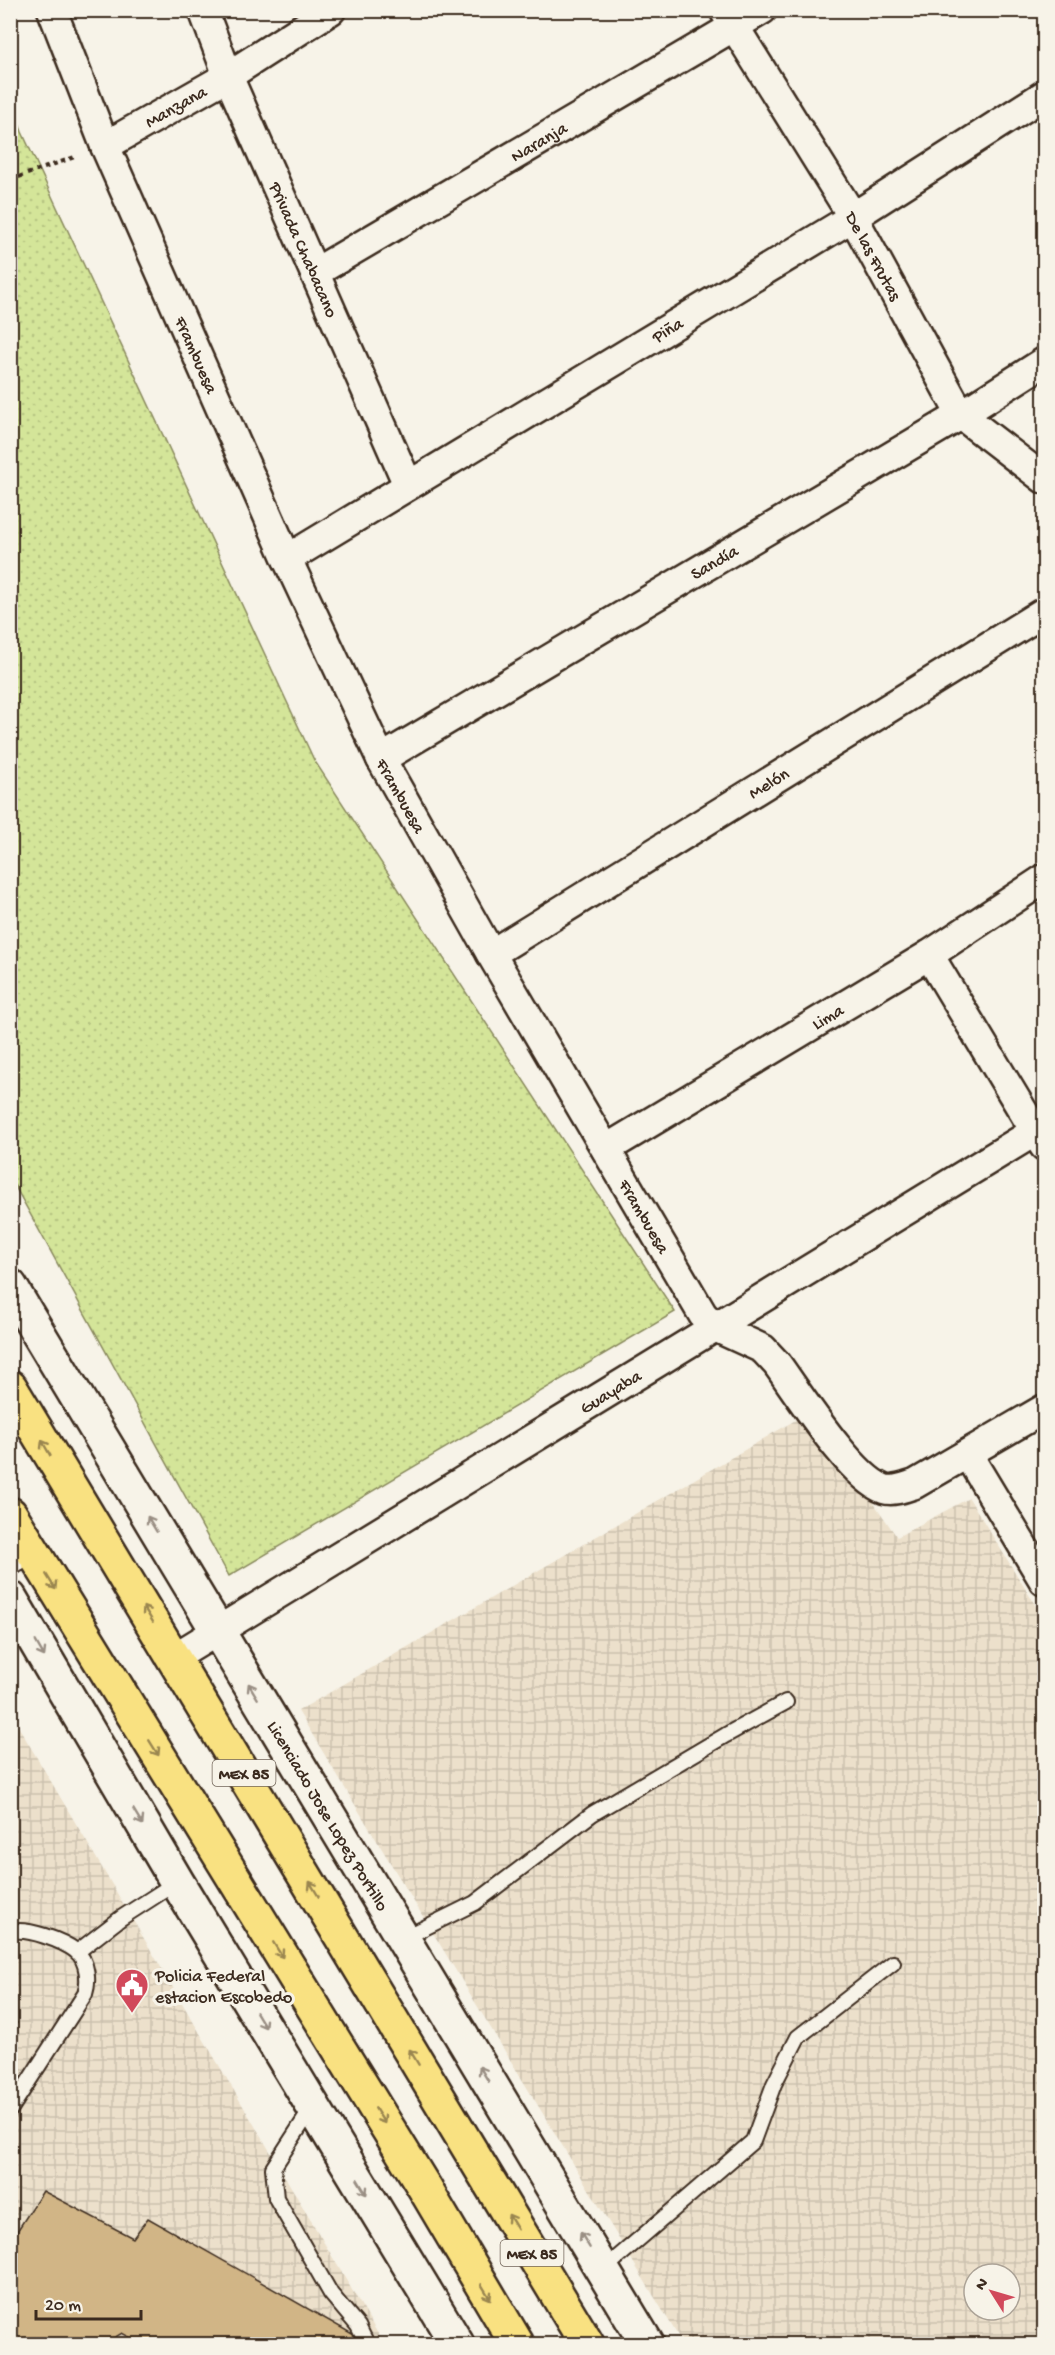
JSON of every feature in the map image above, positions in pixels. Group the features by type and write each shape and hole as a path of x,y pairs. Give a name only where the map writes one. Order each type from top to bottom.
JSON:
{"highway":[{"name":"MEX 85","path":"10,1387 587,2344"},
{"name":"MEX 85","path":"10,1514 22,1562 424,2187 517,2344"}],"street":[{"name":"Frambuesa","path":"52,10 105,146 287,559 381,759 491,954 703,1315 715,1327 763,1349 777,1364 858,1472 885,1489 900,1489 915,1484 968,1455"},
{"name":"Privada Chabacano","path":"203,10 228,76 408,485"},
{"name":"Manzana","path":"105,146 228,76 331,10"},
{"name":"Naranja","path":"316,272 729,19 762,10"},
{"name":"De las Frutas","path":"729,19 853,217 962,415 1044,478"},
{"name":"Piña","path":"287,559 853,217 1044,95"},
{"name":"Sandía","path":"381,759 962,415 1044,362"},
{"name":"Melón","path":"491,954 1044,612"},
{"name":"Lima","path":"606,1149 928,955 1044,879"},
{"path":"928,955 1041,1135"},
{"name":"Guayaba","path":"174,1657 715,1327 1041,1135"},
{"name":"Licenciado Jose Lopez Portillo","path":"10,1286 647,2344"},
{"path":"1044,1409 968,1455 1044,1581"},
{"path":"10,1598 177,1882 457,2344"}],"lane":[{"path":"402,1939 475,1903 592,1814 786,1702"},
{"path":"77,1952 121,1918 177,1882"},
{"path":"10,1932 32,1931 77,1952 85,1968 88,1983 84,1994 10,2110"},
{"path":"603,2270 753,2141 774,2084 798,2037 893,1963"},
{"path":"313,2106 273,2168 276,2198 331,2294 358,2326 367,2344"}],"path":[{"path":"10,180 105,146"}],"shaded area":[{"path":"811,1411 897,1537 969,1498 1044,1619 1044,2344 683,2344 298,1711"},
{"path":"11,1714 384,2344 11,2344"}],"green space":[{"path":"10,99 22,132 314,760 675,1312 229,1576 11,1179"}],"building":[{"path":"10,2019 17,2023 10,2033"},
{"path":"43,2191 133,2238 148,2218 363,2340 361,2344 142,2344 122,2333 104,2344 10,2344 10,2242"}],"place":[{"name":"Policia Federal estacion Escobedo","path":"132,2014"}]}
